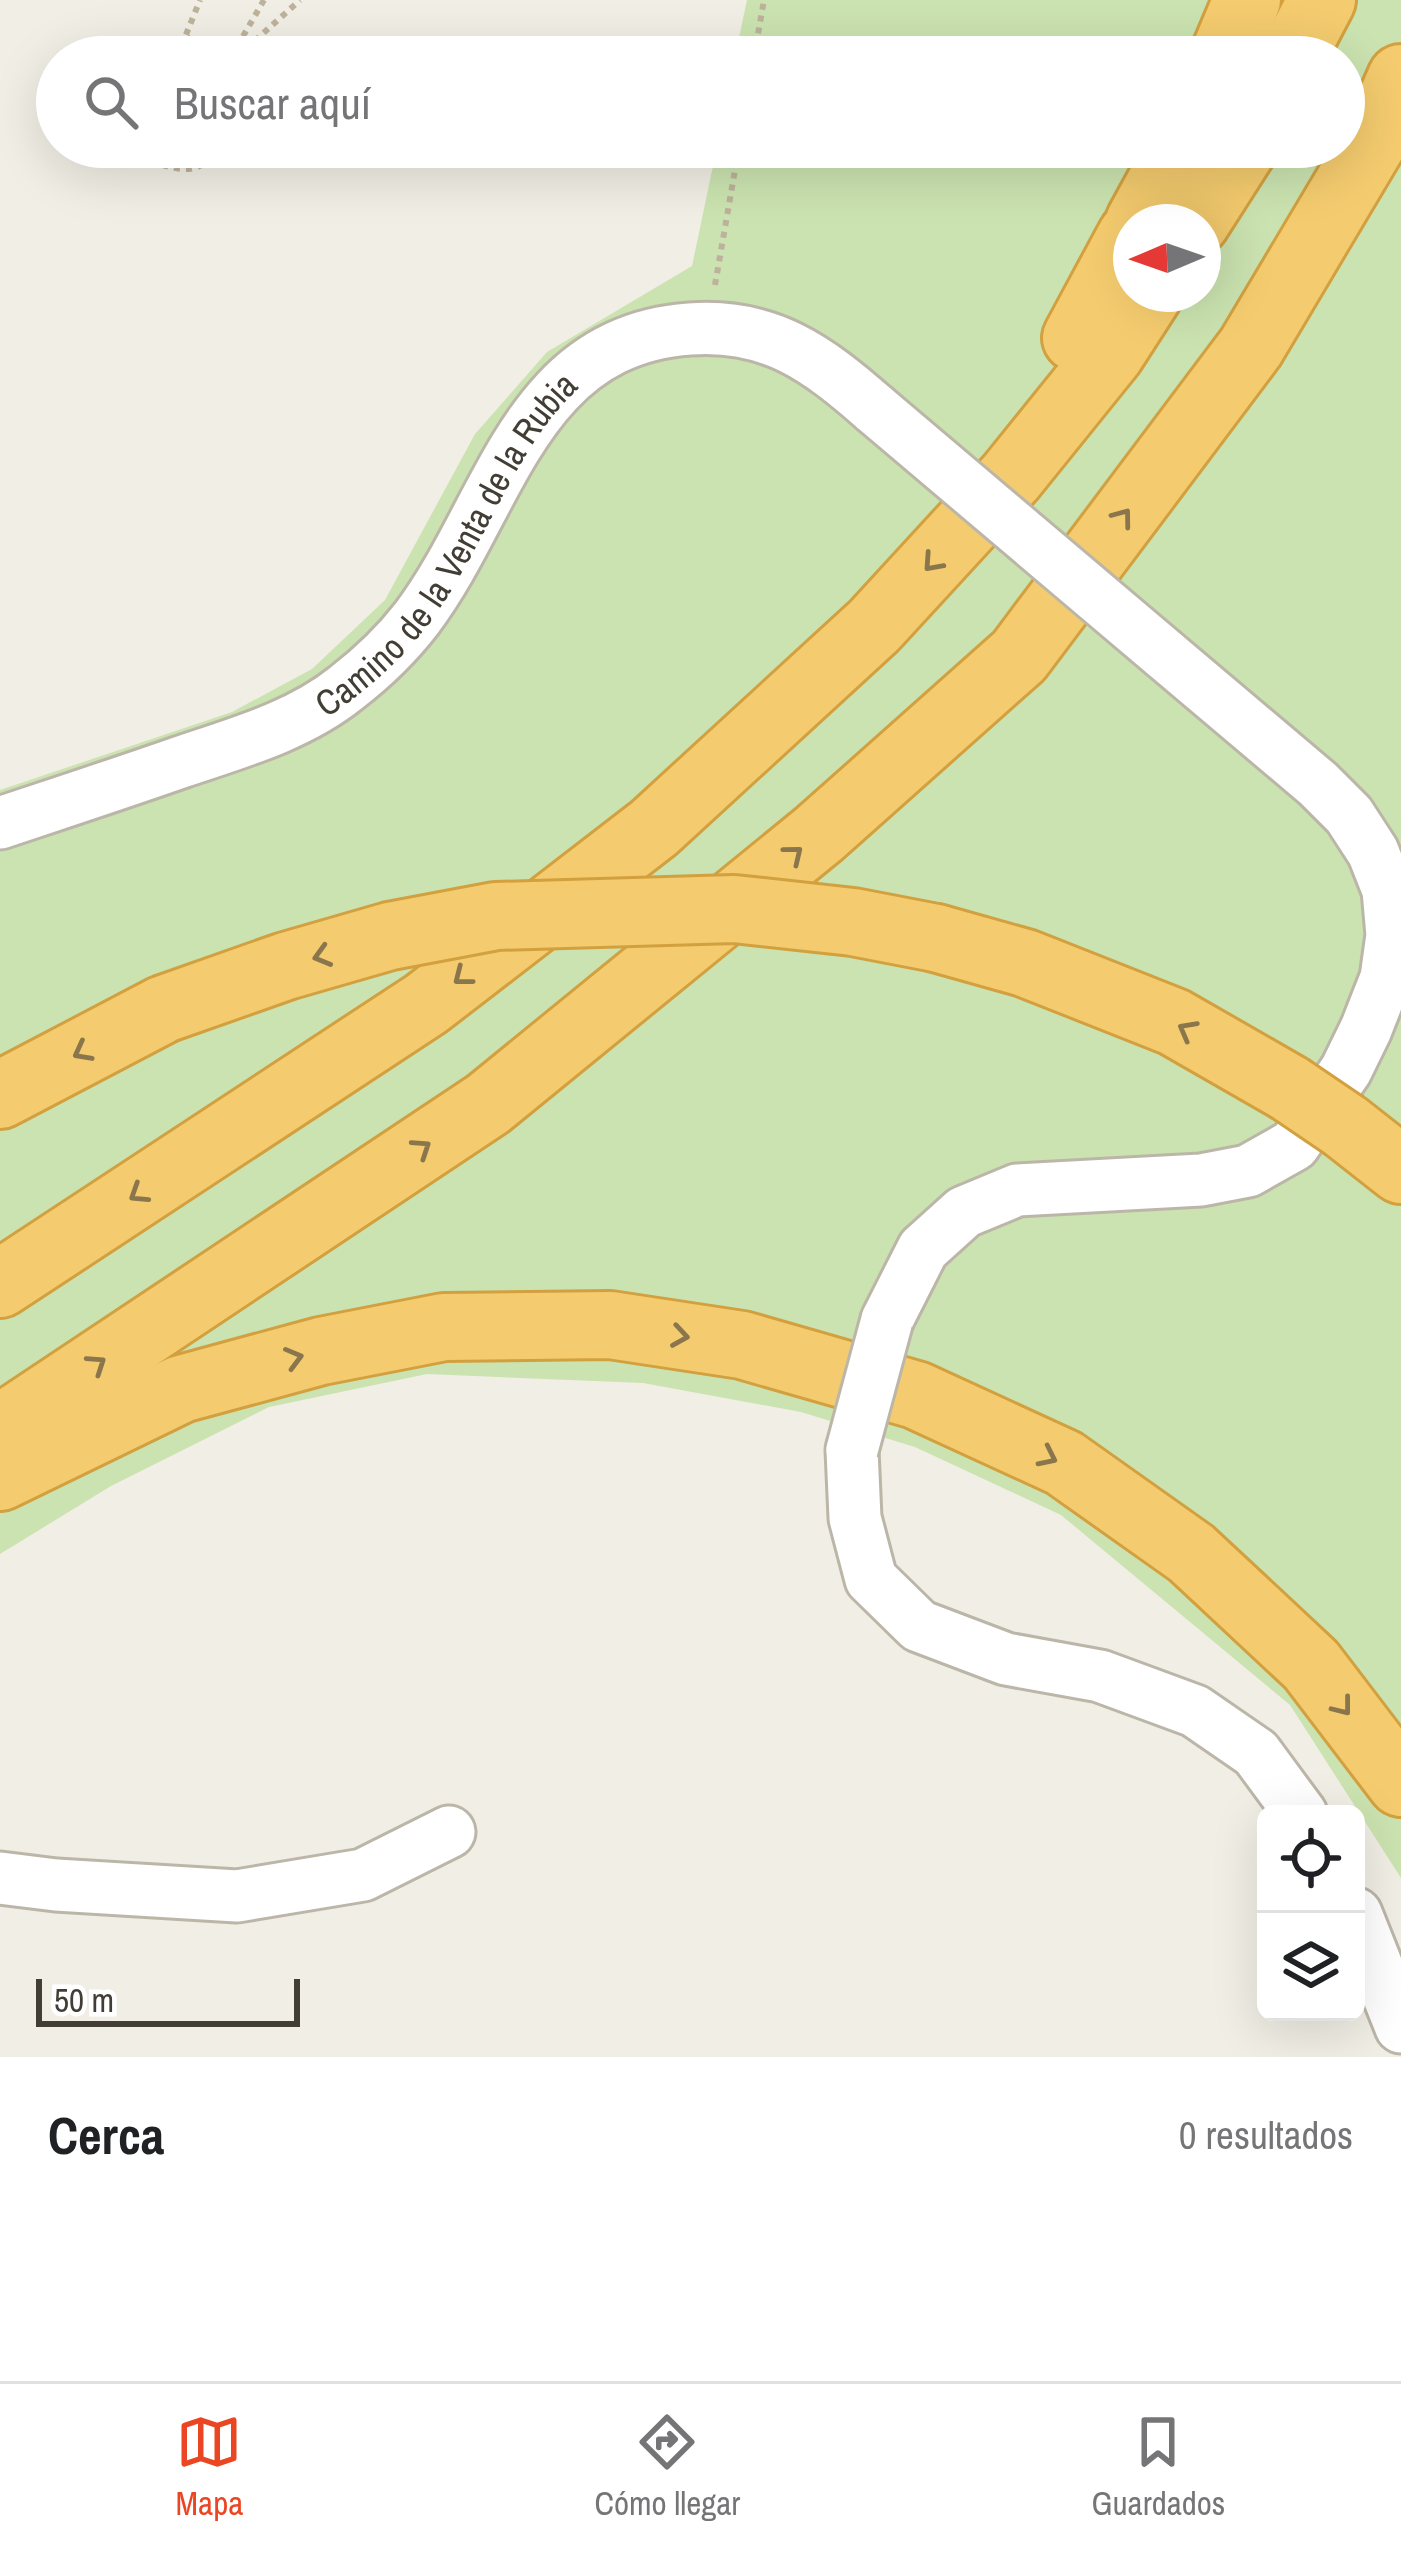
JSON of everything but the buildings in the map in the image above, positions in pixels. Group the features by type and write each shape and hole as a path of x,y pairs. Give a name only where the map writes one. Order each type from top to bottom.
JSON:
{"highway":[{"path":"1231,36 1247,0"},
{"path":"1303,36 1322,0"},
{"path":"1365,155 1401,78"},
{"path":"1149,204 1169,168"},
{"path":"1208,204 1231,168"},
{"path":"0,1429 488,1104 819,834 1019,656 1251,347 1358,168"},
{"path":"1011,477 1113,269"},
{"path":"0,1284 426,1004 654,828 874,626 1011,477 1111,353 1137,312"},
{"path":"0,1096 164,1009 390,936 496,916 734,909 853,922 936,938 1025,963 1174,1022 1289,1088 1401,1170"},
{"path":"0,1477 181,1389 321,1351 444,1327 610,1325 742,1345 916,1395 1064,1463 1191,1552 1311,1665 1401,1783"}],"lane":[{"name":"Camino de la Venta de la Rubia","path":"0,824 244,741 298,719 342,692 380,660 418,617 521,435 565,380 592,359 629,340 666,330 708,327 756,334 797,349 836,375 1318,784 1349,815 1373,852 1388,890 1392,935 1386,978 1346,1070 1294,1144 1248,1172 1160,1184 1017,1190 964,1212 923,1249 887,1320 852,1450 855,1518 871,1579 919,1626 1006,1659 1100,1676 1195,1712 1256,1754 1294,1805"},
{"path":"0,1878 237,1896 363,1875 449,1832"},
{"path":"1365,1937 1401,2027"}],"path":[{"path":"187,36 200,0"},
{"path":"245,36 264,0"},
{"path":"258,36 300,0"},
{"path":"758,36 764,0"},
{"path":"708,327 735,168"}],"green space":[{"path":"747,0 1401,0 1401,1878 1365,1822 1365,1805 1354,1805 1290,1705 1061,1515 915,1447 801,1412 643,1383 427,1374 269,1407 111,1486 0,1554 0,790 232,712 312,669 385,600 475,434 547,352 692,266 713,168 1365,168 1365,36 739,36"}]}
